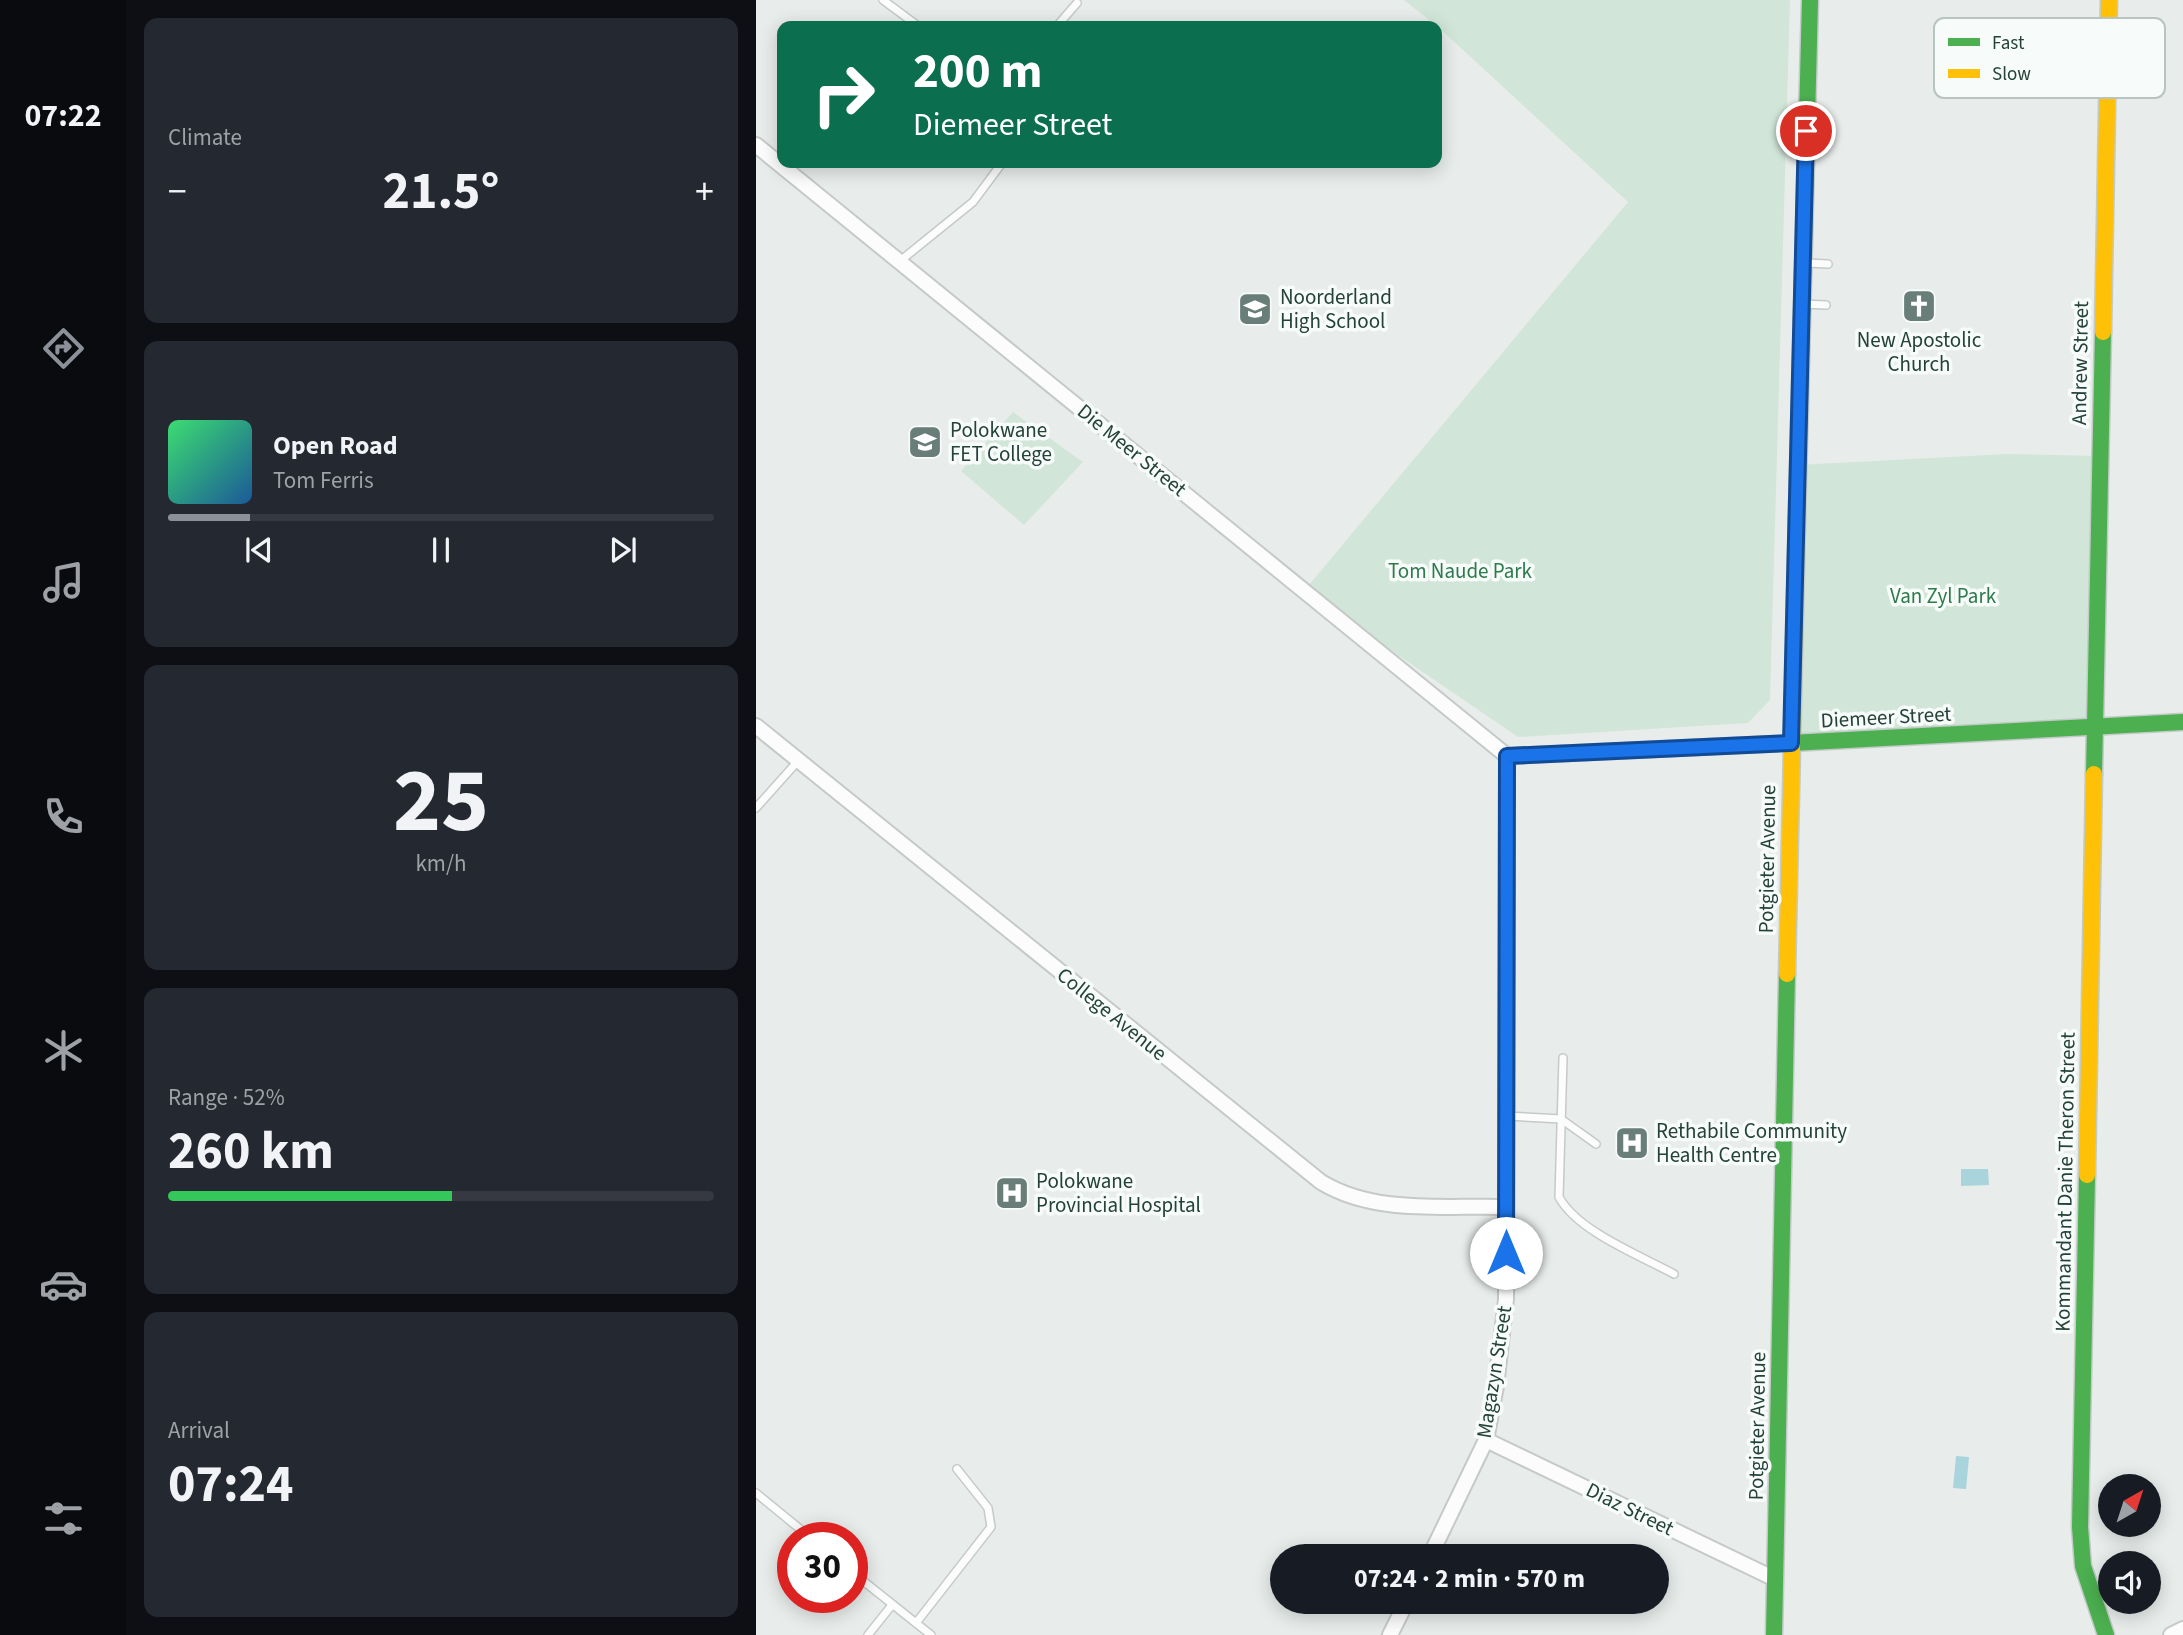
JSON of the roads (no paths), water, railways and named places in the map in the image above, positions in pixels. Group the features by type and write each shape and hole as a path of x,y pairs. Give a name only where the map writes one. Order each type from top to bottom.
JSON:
{"street":[{"name":"Potgieter Avenue","path":"1774,1635 1791,743 1810,0"},
{"name":"Andrew Street","path":"2109,0 2109,18"},
{"name":"Andrew Street","path":"2094,727 2107,98"},
{"name":"Die Meer Street","path":"756,145 777,162"},
{"name":"Die Meer Street","path":"785,168 1507,756"},
{"name":"Diemeer Street","path":"1507,756 2183,722"},
{"name":"Kommandant Danie Theron Street","path":"2094,727 2080,1527 2083,1566 2106,1635"},
{"name":"College Avenue","path":"758,731 798,760 1321,1182 1350,1196 1378,1204 1506,1207"},
{"name":"Magazyn Street","path":"1436,1544 1486,1440 1496,1386 1506,1299 1507,756"},
{"name":"Diaz Street","path":"1486,1440 1775,1579"},
{"path":"1390,1635 1400,1614"},
{"path":"2171,1635 2183,1629"}],"lane":[{"path":"883,0 911,21"},
{"path":"1061,21 1077,3"},
{"path":"900,261 973,202 998,168"},
{"path":"1802,262 1828,264"},
{"path":"1801,304 1826,305"},
{"path":"756,808 798,760"},
{"path":"1563,1058 1558,1191 1567,1210 1583,1224 1674,1274"},
{"path":"1505,1116 1561,1119 1596,1144"},
{"path":"916,1623 991,1527 988,1508 957,1469"},
{"path":"756,1493 791,1522"},
{"path":"868,1585 931,1635"},
{"path":"868,1635 892,1605"}],"water":[{"path":"1961,1169 1988,1169 1989,1185 1961,1186"},
{"path":"1956,1456 1969,1457 1966,1489 1953,1488"}],"place":[{"name":"New Apostolic Church","path":"1919,306"},
{"name":"Noorderland High School","path":"1255,309"},
{"name":"Polokwane FET College","path":"925,442"},
{"name":"Rethabile Community Health Centre","path":"1632,1143"},
{"name":"Polokwane Provincial Hospital","path":"1012,1193"}],"park label":[{"name":"Tom Naude Park","path":"1460,571"},
{"name":"Van Zyl Park","path":"1943,596"}]}
